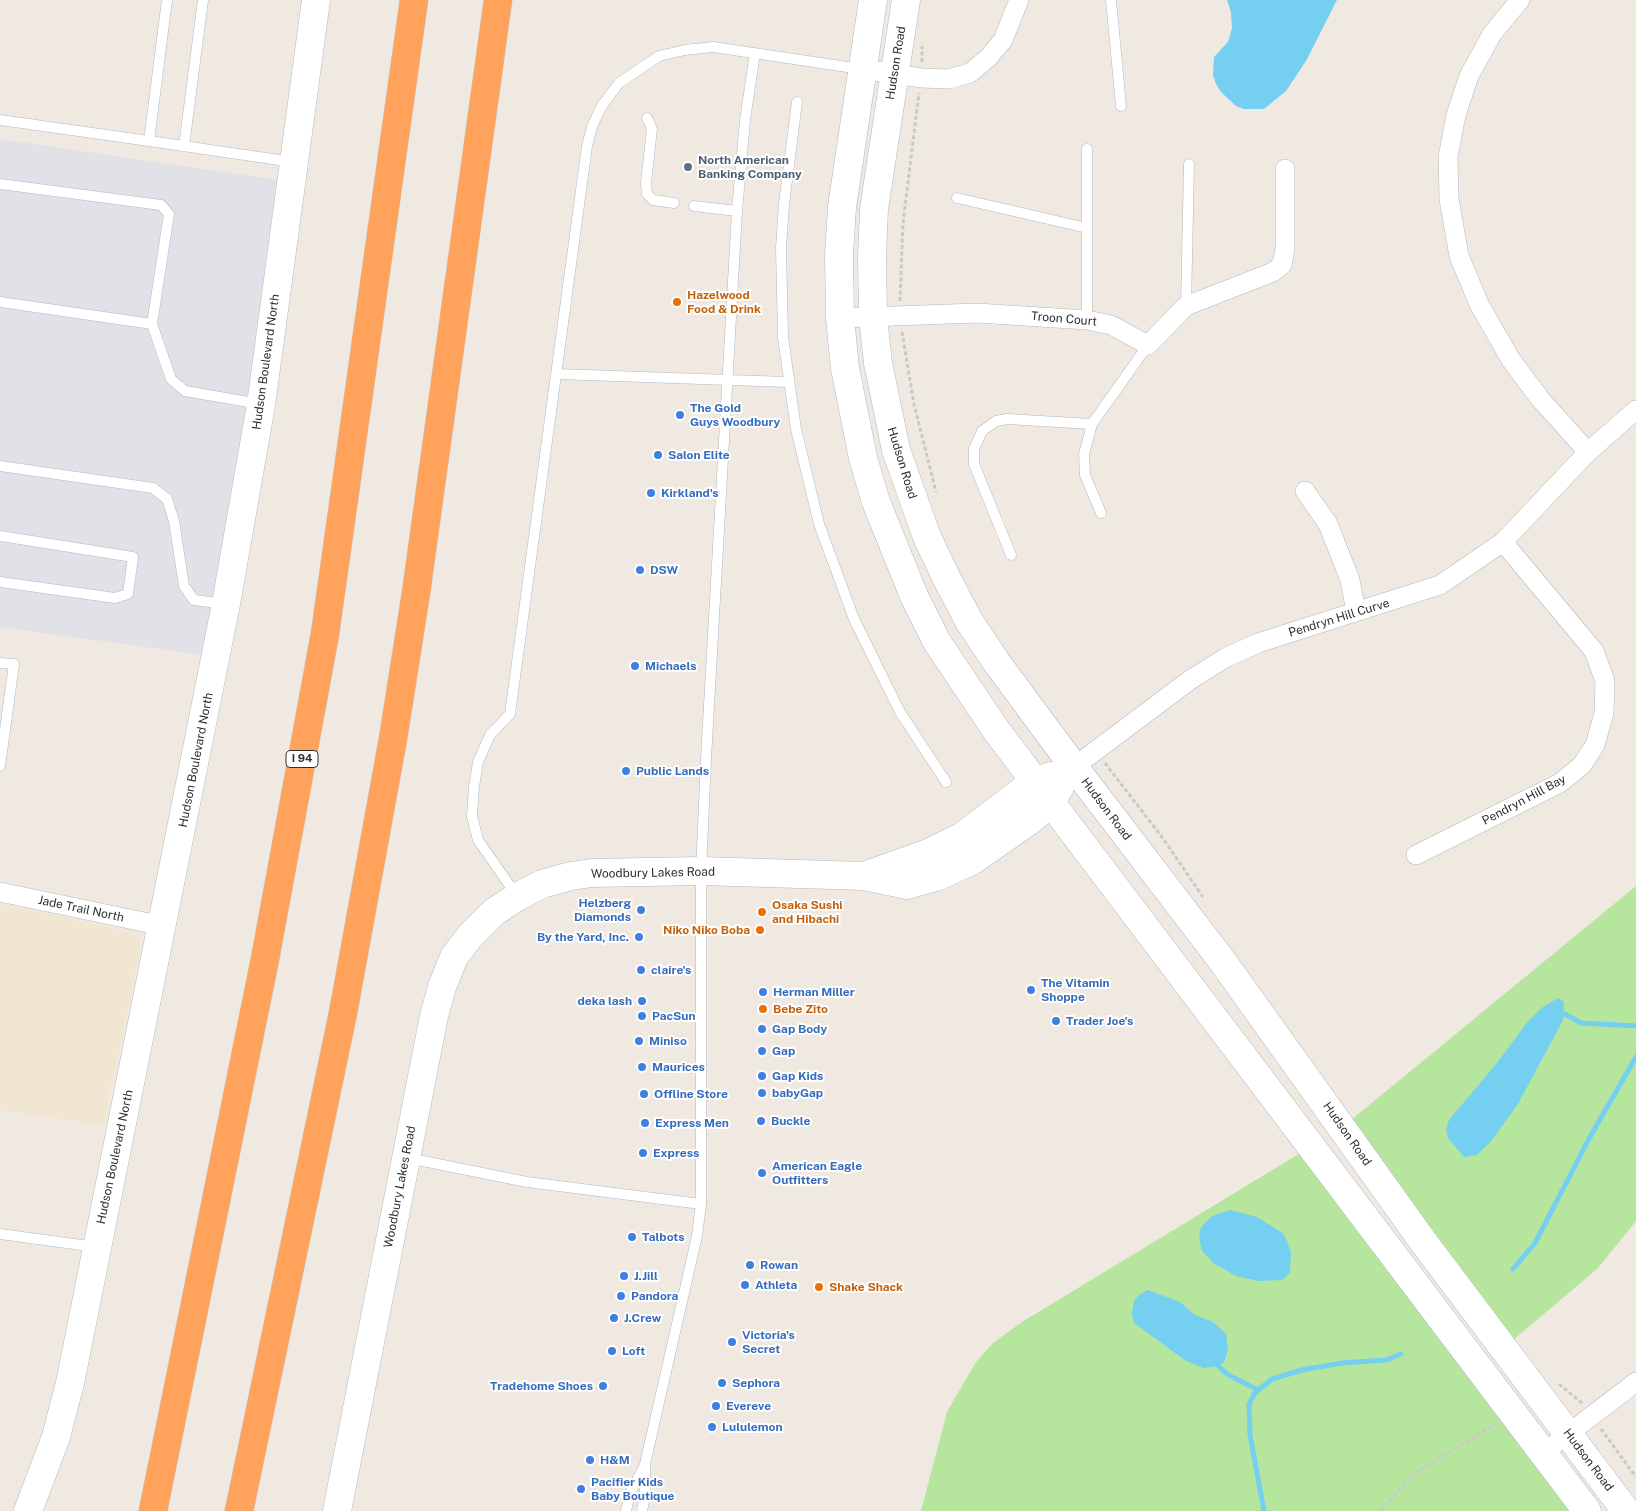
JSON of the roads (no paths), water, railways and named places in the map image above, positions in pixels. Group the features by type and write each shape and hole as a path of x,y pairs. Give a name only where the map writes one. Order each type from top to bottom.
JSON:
{"highway":[{"name":"I 94","path":"153,1511 262,978 326,634 414,0"},
{"path":"239,1511 345,1004 393,739 416,593 498,0"}],"street":[{"name":"Hudson Boulevard North","path":"28,1511 58,1428 70,1383 226,604 261,404 316,0"},
{"path":"873,0 842,207 839,254 840,318 845,368 863,458 876,502 893,548 937,642 965,687 1042,792 1587,1511"},
{"name":"Hudson Road","path":"906,0 874,209 872,257 873,317 878,363 896,450 927,537 969,621 1074,767 1223,962 1422,1240 1626,1511"},
{"path":"862,69 921,78 949,79 970,73 988,58 1003,40 1019,0"},
{"path":"1520,0 1492,34 1469,76 1456,115 1448,157 1449,199 1459,256 1479,304 1511,360 1541,400 1588,452"},
{"path":"1148,345 1186,306 1273,272 1282,264 1286,169"},
{"name":"Troon Court","path":"840,318 978,313 1087,320 1111,325 1148,345"},
{"name":"Pendryn Hill Curve","path":"1074,767 1190,680 1225,658 1258,643 1440,585 1503,542 1588,452 1636,410"},
{"path":"1305,491 1328,524 1350,580 1356,612"},
{"name":"Pendryn Hill Bay","path":"1416,855 1560,783 1582,765 1595,745 1604,712 1605,681 1594,651 1503,542"},
{"path":"1042,792 1074,767"},
{"name":"Woodbury Lakes Road","path":"337,1511 434,1016 442,987 454,958 470,936 494,912 517,897 542,884 571,876 592,873 701,871 864,876 926,854 963,836 1042,792"},
{"name":"Jade Trail North","path":"0,892 163,926"},
{"path":"1543,1452 1592,1417 1636,1382"}],"lane":[{"path":"150,142 167,0"},
{"path":"184,146 203,0"},
{"path":"1111,0 1121,106"},
{"path":"517,897 478,840 472,816 478,762 490,735 510,714 587,146 592,127 601,107 619,83 659,56 684,50 713,48 862,69"},
{"path":"642,1511 645,1496 645,1464 697,1236 700,1204 701,871 737,211 745,120 755,53"},
{"path":"797,102 784,204 781,248 783,338 788,382 806,474 838,579 872,659 892,697 946,782"},
{"path":"647,118 652,129 646,183 647,194 653,200 674,203"},
{"path":"0,120 294,162"},
{"path":"1087,149 1087,320"},
{"path":"1186,306 1189,164"},
{"path":"0,184 161,205 169,214 152,324 171,379 185,391 261,404"},
{"path":"957,198 1087,228"},
{"path":"694,206 737,211"},
{"path":"0,302 152,324"},
{"path":"1100,514 1084,475 1084,454 1092,424 1148,345"},
{"path":"556,374 788,382"},
{"path":"1011,555 974,464 974,449 982,431 996,421 1007,419 1092,424"},
{"path":"0,466 153,488 167,499 174,521 184,586 194,600 226,604"},
{"path":"0,536 133,557 128,594 114,598 0,582"},
{"path":"0,663 14,664 0,766"},
{"path":"406,1158 527,1182 700,1204"},
{"path":"0,1234 96,1247"},
{"path":"626,1511 630,1493 645,1464"}],"water":[{"path":"1227,0 1337,0 1306,61 1286,91 1264,109 1244,109 1236,106 1221,92 1216,84 1213,75 1214,57 1228,42 1232,28 1231,12"},
{"path":"1558,998 1564,1002 1563,1020 1518,1104 1492,1140 1477,1155 1464,1157 1448,1138 1446,1129 1449,1120 1497,1063 1529,1020 1543,1007"},
{"path":"1230,1210 1257,1217 1284,1234 1291,1252 1290,1273 1282,1280 1259,1281 1236,1276 1213,1263 1202,1251 1199,1237 1201,1227 1212,1216"},
{"path":"1148,1290 1180,1302 1195,1315 1213,1322 1226,1334 1228,1350 1224,1362 1218,1366 1204,1368 1186,1361 1134,1323 1132,1314 1134,1301 1139,1295"}],"waterway":[{"path":"1565,1014 1581,1023 1636,1026"},
{"path":"1513,1269 1535,1243 1591,1135 1636,1057"},
{"path":"1264,1511 1250,1435 1249,1404 1255,1393 1272,1379 1302,1370 1342,1363 1386,1360 1401,1354"},
{"path":"1218,1366 1227,1374 1258,1390"}],"place":[{"name":"North American Banking Company","path":"688,167"},
{"name":"Hazelwood Food & Drink","path":"677,302"},
{"name":"The Gold Guys Woodbury","path":"680,415"},
{"name":"Salon Elite","path":"658,455"},
{"name":"Kirkland's","path":"651,493"},
{"name":"DSW","path":"640,570"},
{"name":"Michaels","path":"635,666"},
{"name":"Public Lands","path":"626,771"},
{"name":"Helzberg Diamonds","path":"641,910"},
{"name":"Osaka Sushi and Hibachi","path":"762,912"},
{"name":"Niko Niko Boba","path":"760,930"},
{"name":"By the Yard, Inc.","path":"639,937"},
{"name":"claire's","path":"641,970"},
{"name":"The Vitamin Shoppe","path":"1031,990"},
{"name":"Herman Miller","path":"763,992"},
{"name":"deka lash","path":"642,1001"},
{"name":"Bebe Zito","path":"763,1009"},
{"name":"PacSun","path":"642,1016"},
{"name":"Trader Joe's","path":"1056,1021"},
{"name":"Gap Body","path":"762,1029"},
{"name":"Miniso","path":"639,1041"},
{"name":"Gap","path":"762,1051"},
{"name":"Maurices","path":"642,1067"},
{"name":"Gap Kids","path":"762,1076"},
{"name":"babyGap","path":"762,1093"},
{"name":"Offline Store","path":"644,1094"},
{"name":"Buckle","path":"761,1121"},
{"name":"Express Men","path":"645,1123"},
{"name":"Express","path":"643,1153"},
{"name":"American Eagle Outfitters","path":"762,1173"},
{"name":"Talbots","path":"632,1237"},
{"name":"Rowan","path":"750,1265"},
{"name":"J.Jill","path":"624,1276"},
{"name":"Athleta","path":"745,1285"},
{"name":"Shake Shack","path":"819,1287"},
{"name":"Pandora","path":"621,1296"},
{"name":"J.Crew","path":"614,1318"},
{"name":"Victoria's Secret","path":"732,1342"},
{"name":"Loft","path":"612,1351"},
{"name":"Sephora","path":"722,1383"},
{"name":"Tradehome Shoes","path":"603,1386"},
{"name":"Evereve","path":"716,1406"},
{"name":"Lululemon","path":"712,1427"},
{"name":"H&M","path":"590,1460"},
{"name":"Pacifier Kids Baby Boutique","path":"581,1489"}]}
